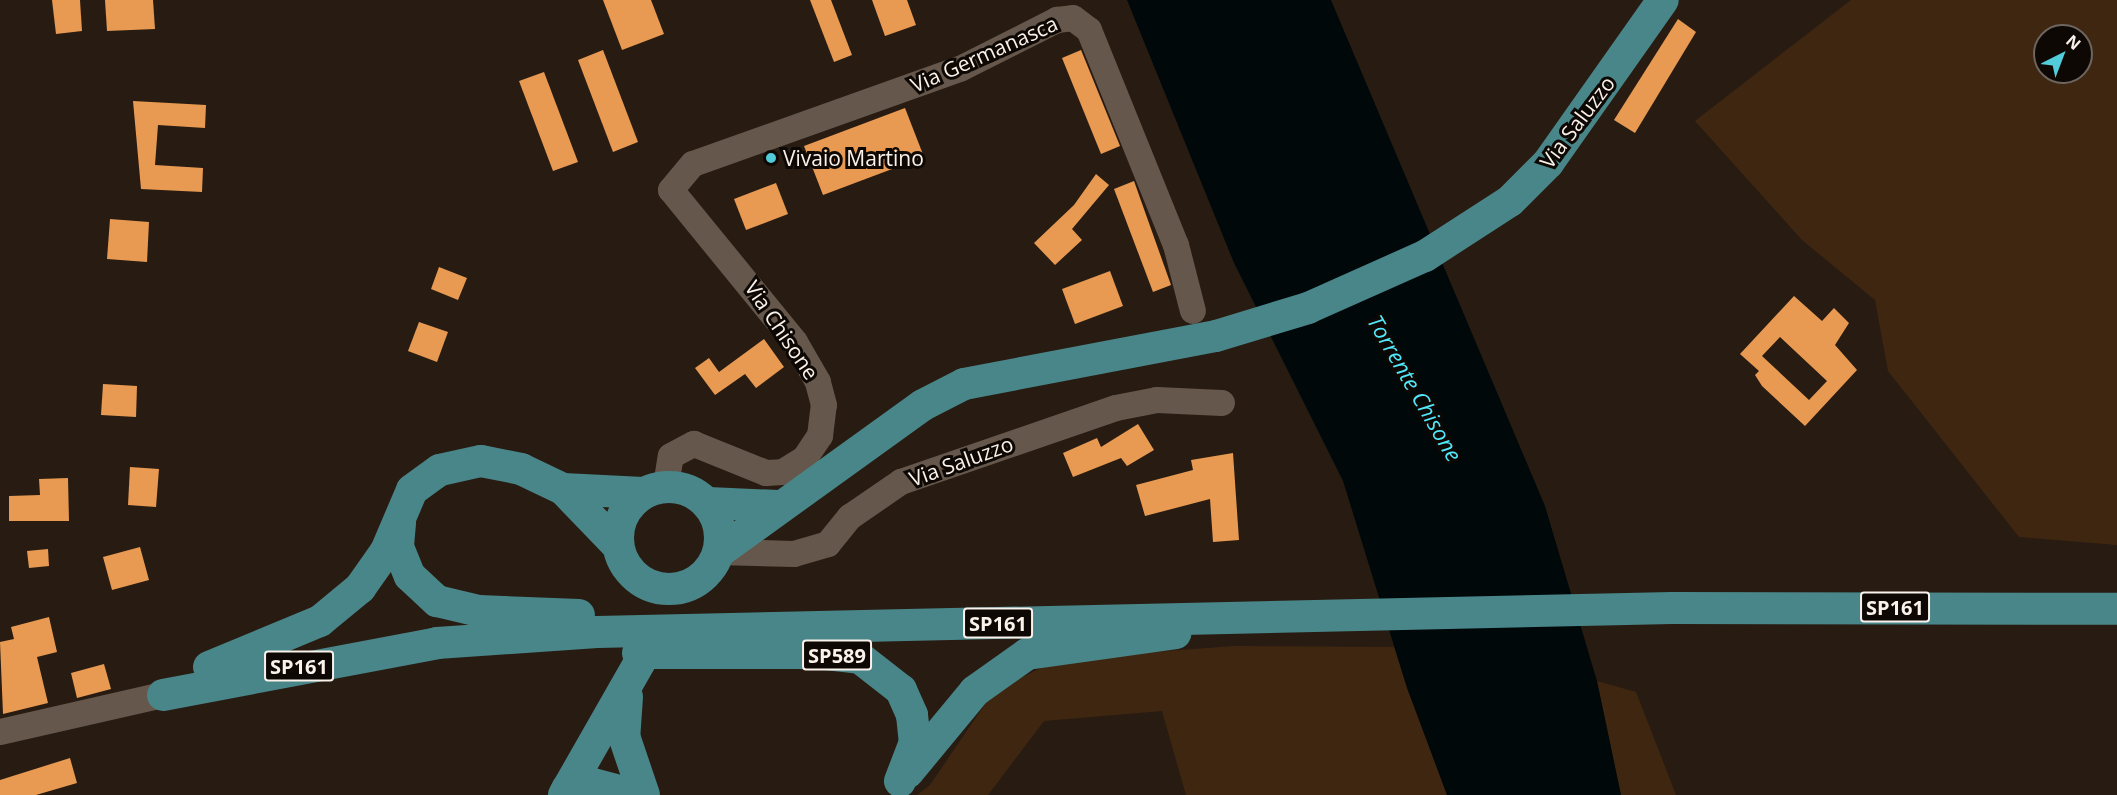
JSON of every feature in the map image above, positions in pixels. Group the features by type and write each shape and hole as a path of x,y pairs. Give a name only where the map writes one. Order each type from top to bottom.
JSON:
{"main road":[{"name":"Via Saluzzo","path":"719,552 778,506 923,405 964,384 1216,336 1379,279 1474,227 1548,163 1662,0"},
{"path":"162,695 184,676 320,621 360,588 386,550 412,490 440,470 481,461 521,469 563,489 618,546 669,636"},
{"path":"563,489 654,490 696,494 708,503 721,535 719,552 712,568 685,588 669,636 627,693 568,793"},
{"path":"618,546 622,516 654,490"},
{"path":"708,503 778,506"},
{"path":"400,514 398,547 410,576 437,601 479,611 612,634"},
{"path":"635,577 650,586 685,588"},
{"name":"SP161","path":"162,695 437,643 612,634 669,636 750,629 1672,608 2117,609"},
{"name":"SP589","path":"893,788 975,691 1027,654 1131,643 1247,617"},
{"name":"SP589","path":"669,636 860,658 901,690 912,715 915,742 893,788"},
{"path":"627,693 624,736 644,795"},
{"path":"568,793 593,784 635,795"}],"street":[{"name":"Via Germanasca","path":"671,189 693,164 960,69 1057,20 1073,18 1089,30 1176,245 1193,310"},
{"name":"Via Chisone","path":"654,490 671,456 694,444 766,473 783,472 805,458 820,436 824,405 818,382 795,342 671,189"},
{"name":"Via Saluzzo","path":"719,552 794,554 828,544 850,517 901,482 1106,412 1157,400 1222,403"},
{"name":"SP161","path":"0,732 162,695"}],"shaded area":[{"path":"1851,0 2117,0 2117,545 2019,537 1888,371 1875,300 1802,240 1695,121"},
{"path":"1234,646 1394,647 1447,795 1186,795 1162,711 1044,721 988,795 917,795 930,785 994,691 1059,659"},
{"path":"1597,681 1636,692 1676,795 1621,795"}],"water":[{"name":"Torrente Chisone","path":"1127,0 1331,0 1545,506 1597,681 1621,795 1447,795 1407,688 1343,481 1234,263"}],"building":[{"path":"52,0 80,0 82,31 56,34"},
{"path":"105,0 153,0 155,29 107,31"},
{"path":"603,0 651,0 664,34 622,50"},
{"path":"810,0 831,0 852,55 834,62"},
{"path":"872,0 907,0 916,25 885,36"},
{"path":"1678,19 1696,32 1635,133 1614,120"},
{"path":"603,50 638,142 613,152 578,60"},
{"path":"1081,50 1120,146 1101,154 1062,58"},
{"path":"544,72 578,162 553,171 519,81"},
{"path":"133,101 206,105 205,128 158,125 155,165 203,168 202,192 141,189"},
{"path":"905,108 924,157 823,195 804,146"},
{"path":"1096,174 1109,185 1072,229 1082,240 1055,265 1034,243 1074,205"},
{"path":"1134,181 1171,285 1153,292 1114,189"},
{"path":"776,183 788,214 746,230 734,199"},
{"path":"110,219 149,222 147,262 107,259"},
{"path":"439,267 467,278 458,300 431,289"},
{"path":"1110,271 1123,306 1075,324 1062,289"},
{"path":"1794,296 1822,321 1834,308 1849,323 1835,345 1857,370 1805,426 1762,386 1755,375 1759,371 1740,354","holes":["1780,337 1827,381 1809,400 1762,356"]},
{"path":"419,322 448,332 437,362 408,351"},
{"path":"764,339 784,367 756,388 745,374 715,395 695,368 709,358 719,372"},
{"path":"103,384 137,386 136,417 101,415"},
{"path":"1138,424 1154,450 1127,466 1121,458 1073,477 1063,453 1097,438 1101,447"},
{"path":"1233,453 1239,540 1213,542 1210,499 1145,516 1136,485 1193,470 1191,460"},
{"path":"130,467 159,469 156,507 128,505"},
{"path":"68,478 69,521 9,521 9,496 40,495 39,479"},
{"path":"140,547 149,580 112,590 103,557"},
{"path":"48,549 49,566 29,568 27,551"},
{"path":"49,617 57,652 37,657 48,703 3,714 0,642 14,639 11,627"},
{"path":"104,664 111,689 77,698 71,673"},
{"path":"70,758 77,783 36,795 0,795 0,780"}],"place":[{"name":"Vivaio Martino","path":"771,158"}]}
